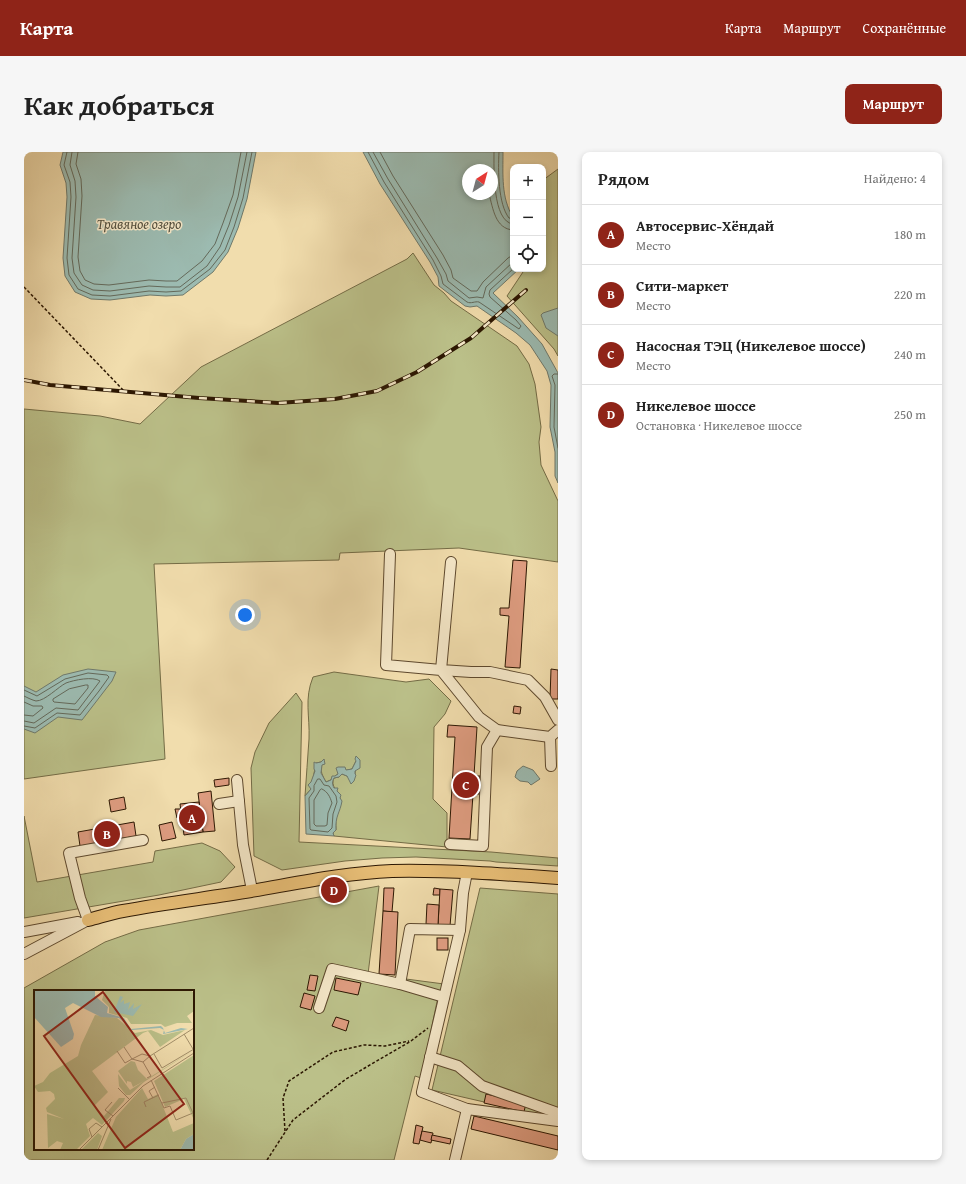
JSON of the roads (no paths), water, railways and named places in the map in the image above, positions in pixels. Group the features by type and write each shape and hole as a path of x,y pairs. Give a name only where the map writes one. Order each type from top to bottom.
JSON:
{"main road":[{"path":"88,920 122,911 355,874 392,872 467,872 558,878"}],"street":[{"path":"390,554 386,665 441,670 490,672 528,680 545,698 558,720"},
{"path":"451,562 441,670 479,717 497,730 554,733 551,766"},
{"path":"450,844 483,846 487,747 497,730"},
{"path":"237,780 243,845 252,890"},
{"path":"219,804 239,801"},
{"path":"88,920 80,898 69,853 143,840"},
{"path":"467,872 463,893 460,930 422,1092 467,1109 558,1121"},
{"path":"24,932 88,920"},
{"path":"24,954 88,920"},
{"path":"400,984 410,929 460,930"},
{"path":"319,1008 332,969 400,984 444,997"},
{"path":"430,1057 458,1066 482,1086 558,1113"},
{"path":"455,1160 467,1109"}],"water":[{"name":"Травяное озеро","path":"63,152 256,152 247,199 238,228 228,252 213,272 183,295 150,295 110,300 91,299 75,292 65,276 63,258 67,197 66,183 60,165"},
{"path":"363,152 503,152 503,177 506,202 510,212 510,272 516,272 493,293 518,317 542,344 558,373 558,483 555,476 555,452 550,427 551,385 547,371 530,345 516,333 477,306 465,306 439,286 438,277 380,184"},
{"path":"558,308 558,336 546,328 541,315"},
{"path":"88,669 116,672 112,681 82,720 58,717 35,733 24,729 24,686 36,692 63,675"},
{"path":"356,756 360,760 360,768 355,771 356,775 354,781 351,784 347,776 342,774 339,777 334,778 332,783 334,788 338,788 337,791 341,795 340,798 342,801 337,818 336,830 333,833 334,836 306,834 305,796 311,789 308,785 311,782 315,771 314,762 321,762 324,759 325,764 322,765 321,773 326,782 331,780 332,776 338,774 336,768 338,767 345,767 346,770 352,769 356,761"},
{"path":"523,766 533,770 540,779 531,785 528,782 520,781 515,777 517,771"}],"railway":[{"path":"24,380 50,385 199,398 278,403 335,399 377,391 417,372 471,338 526,290"}],"place":[{"name":"Насосная ТЭЦ (Никелевое шоссе)","path":"466,785"},
{"name":"Автосервис-Хёндай","path":"192,818"},
{"name":"Сити-маркет","path":"107,834"},
{"name":"Никелевое шоссе","path":"334,890"}]}
